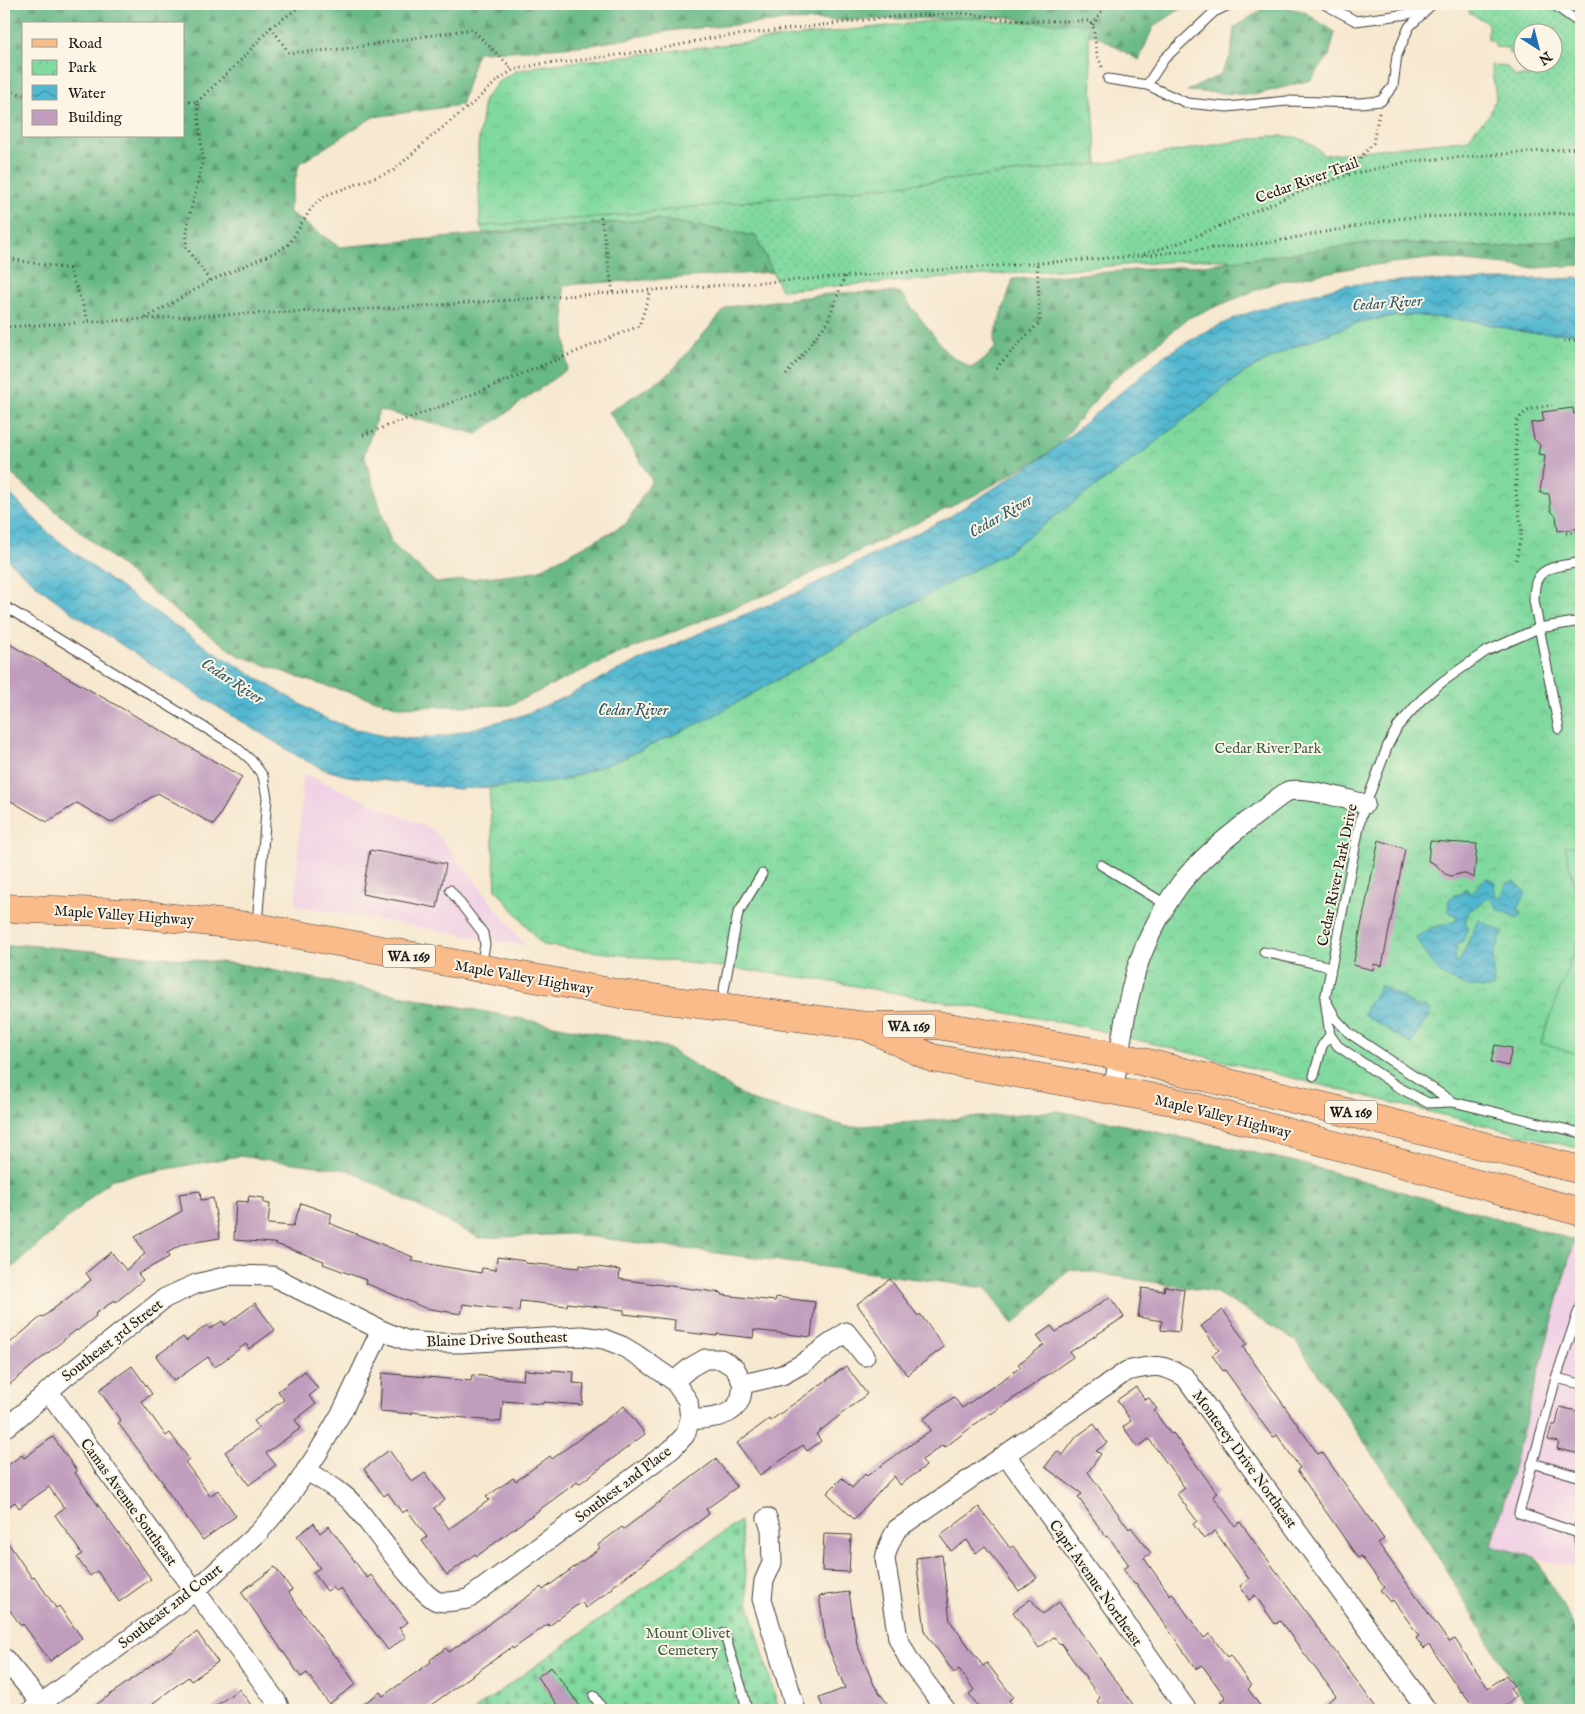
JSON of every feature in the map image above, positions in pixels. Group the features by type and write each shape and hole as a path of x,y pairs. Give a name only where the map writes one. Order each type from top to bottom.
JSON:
{"main road":[{"name":"Maple Valley Highway","path":"4,908 128,913 256,927 621,994 866,1026 937,1025 1120,1056 1581,1170"},
{"name":"Maple Valley Highway","path":"866,1026 932,1058 1172,1101 1581,1212"}],"street":[{"path":"1113,1091 1120,1056 1122,1030 1133,980 1144,949 1181,883 1218,844 1288,791 1297,790 1322,794 1365,804"},
{"name":"Blaine Drive Southeast","path":"232,1275 272,1276 381,1330 408,1341 461,1343 581,1336 604,1339 622,1346 674,1381 688,1401 690,1420"},
{"name":"Southeast 3rd Street","path":"4,1428 165,1298 196,1284 232,1275"},
{"name":"Southeast 2nd Court","path":"36,1707 195,1591 259,1532 289,1496 343,1410 381,1330"},
{"path":"743,1384 782,1376 846,1332 865,1356"},
{"path":"674,1381 690,1367 706,1359 721,1359 734,1368 743,1384 740,1400 730,1412 715,1417 690,1420"},
{"name":"Monterey Drive Northeast","path":"946,1710 909,1660 898,1638 885,1559 890,1539 897,1529 1127,1371 1153,1365 1170,1368 1185,1377 1427,1710"},
{"name":"Camas Avenue Southeast","path":"48,1391 277,1702 280,1710"},
{"name":"Southest 2nd Place","path":"306,1470 331,1486 354,1505 420,1588 437,1601 454,1601 468,1598 672,1449 685,1435 690,1420"},
{"name":"Capri Avenue Northeast","path":"1006,1455 1187,1710"},
{"path":"767,1518 771,1529 772,1563 764,1581 762,1599 796,1710"},
{"path":"4,1658 36,1707"}],"lane":[{"path":"1147,85 1164,59 1214,12 1231,4"},
{"path":"1324,4 1356,21 1408,14 1432,4"},
{"path":"1108,79 1147,85 1187,103 1227,107 1287,101 1360,103 1381,101 1393,86 1397,55 1409,27 1432,4"},
{"path":"1553,4 1581,24"},
{"path":"1559,729 1534,602 1538,577 1548,569 1581,562"},
{"path":"4,606 235,746 252,761 263,776 267,798 256,927"},
{"name":"Cedar River Park Drive","path":"1330,1035 1325,999 1365,804 1388,745 1398,726 1421,700 1442,682 1485,652 1539,628 1581,621"},
{"path":"1101,865 1167,905"},
{"path":"721,1007 738,914 762,874"},
{"path":"450,890 483,933 485,945 481,969"},
{"path":"1264,952 1331,967"},
{"path":"1325,999 1336,1019 1349,1032 1454,1102"},
{"path":"1314,1076 1322,1046 1330,1035 1338,1046 1398,1087 1428,1104 1454,1102 1581,1133"},
{"path":"1578,1534 1519,1513 1556,1378 1581,1304"},
{"path":"1556,1378 1581,1384"},
{"path":"1532,1463 1581,1477"},
{"path":"1581,1518 1578,1534 1581,1552"},
{"path":"724,1633 747,1710"},
{"path":"594,1696 603,1710"}],"path":[{"path":"185,102 197,102 242,59 271,27 304,4"},
{"path":"1100,4 1101,12 1093,25 1097,55 1108,79"},
{"path":"145,318 210,281 278,251 289,244 312,207 326,195 393,171 498,80 513,70 540,64 661,49 711,38 900,16 962,13 1024,21 1089,21 1093,25"},
{"path":"271,27 289,53 343,49 472,29 513,70"},
{"path":"4,89 22,95"},
{"path":"1347,175 1373,143 1381,101"},
{"path":"197,102 203,160 188,222 186,247 210,281"},
{"name":"Cedar River Trail","path":"1138,256 1182,242 1297,193 1347,175 1412,160 1581,148"},
{"path":"4,327 145,318 396,308 1138,256 1266,244 1401,218 1581,213"},
{"path":"601,217 614,292"},
{"path":"4,258 69,269 89,322"},
{"path":"996,368 1040,322 1037,263"},
{"path":"786,375 827,323 845,276"},
{"path":"364,435 461,399 639,326 651,290"},
{"path":"1564,341 1581,340"},
{"path":"1516,560 1522,531 1516,494 1516,422 1521,414 1527,410 1552,405"},
{"path":"1566,533 1580,531 1580,546"}],"shaded area":[{"path":"303,773 435,831 526,946 295,905"},
{"path":"1574,1240 1581,1242 1581,1569 1492,1547"}],"green space":[{"path":"4,4 1188,4 1153,27 1139,60 1097,36 1007,17 781,21 676,30 591,45 477,52 461,105 373,117 299,164 288,211 339,247 656,219 756,236 773,272 563,285 567,369 477,434 379,410 364,455 391,543 436,583 537,571 626,524 652,480 609,412 669,374 727,307 838,293 900,292 947,353 971,368 984,360 995,348 994,338 1013,279 1204,265 1376,242 1500,247 1581,237 1581,265 1536,268 1437,258 1357,267 1276,282 1188,318 1109,383 1054,450 975,495 773,592 613,656 510,705 400,707 306,680 238,655 174,610 4,468"},
{"path":"1270,4 1303,11 1335,32 1329,56 1311,80 1254,95 1187,91 1220,75 1231,55 1234,28"},
{"path":"1475,4 1571,4 1581,11 1581,237 1500,247 1376,242 1235,261 1207,259 781,290 755,236 656,219 483,233 480,226 601,217 1097,164 1270,136 1300,138 1324,155 1469,139 1476,128 1490,114 1496,97 1491,65 1507,67 1516,77 1527,75 1530,72 1562,72 1562,22 1512,22 1512,52 1509,54 1508,48 1495,47 1494,40 1488,40 1488,23 1468,12"},
{"path":"965,17 998,21 1088,24 1097,164 601,217 480,226 478,146 484,99 499,81 516,71 538,66"},
{"name":"Cedar River Park","path":"1413,315 1474,321 1530,333 1581,333 1581,1149 1081,1026 816,979 542,945 496,889 489,788 561,781 619,760 706,720 905,607 1005,553 1143,452 1243,373 1289,349 1351,325 1379,318"},
{"path":"1565,846 1581,846 1581,913"},
{"path":"1581,931 1581,1056 1541,1043"},
{"path":"25,945 240,964 666,1047 750,1100 848,1127 1059,1111 1296,1162 1574,1240 1492,1546 1535,1557 1581,1639 1581,1710 1530,1710 1405,1502 1295,1340 1215,1292 1070,1269 1013,1325 986,1288 570,1234 479,1238 348,1170 239,1156 112,1179 4,1275 4,946"},
{"name":"Mount Olivet Cemetery","path":"740,1521 748,1601 779,1710 474,1710 667,1571"}],"water":[{"name":"Cedar River","path":"1581,278 1581,333 1530,333 1474,321 1413,315 1379,318 1351,325 1289,349 1243,373 1143,452 1005,553 905,607 706,720 619,760 560,781 459,789 347,776 323,769 301,758 200,696 73,613 41,589 11,563 4,554 4,488 50,534 114,583 206,647 320,716 348,727 383,736 413,739 445,736 523,715 565,697 616,671 709,629 792,595 949,517 1049,453 1165,355 1201,334 1239,316 1345,285 1414,280 1460,281"},
{"path":"1487,878 1495,882 1494,893 1499,899 1507,884 1514,881 1526,893 1518,908 1521,912 1518,918 1497,909 1496,905 1489,898 1469,911 1465,922 1468,928 1462,942 1458,943 1454,959 1456,963 1460,961 1478,920 1503,932 1493,956 1494,988 1466,985 1446,977 1430,961 1416,937 1432,928 1456,921 1457,917 1448,911 1449,900 1454,895 1462,894 1464,889 1467,889 1468,893 1474,891"},
{"path":"1381,985 1419,1008 1424,1007 1431,1011 1411,1044 1363,1014"}],"building":[{"path":"1573,408 1574,414 1581,413 1581,528 1558,531 1556,516 1551,511 1549,494 1540,493 1545,455 1538,454 1540,445 1534,439 1531,423 1544,421 1542,412"},
{"path":"4,641 242,777 214,825 158,793 111,823 77,803 47,822 4,797"},
{"path":"1379,840 1405,849 1382,966 1374,964 1373,970 1353,965"},
{"path":"1430,841 1477,844 1474,878 1463,873 1451,876 1445,874 1435,864 1428,861"},
{"path":"370,850 446,864 437,908 362,894"},
{"path":"1495,1045 1512,1048 1508,1066 1491,1062"},
{"path":"200,1191 201,1200 213,1198 220,1238 183,1244 167,1253 169,1257 138,1274 143,1280 116,1302 115,1300 95,1314 96,1316 4,1389 4,1348 42,1316 91,1280 86,1273 111,1252 126,1270 145,1254 135,1237 182,1211 179,1194"},
{"path":"249,1196 264,1198 264,1203 270,1204 268,1224 293,1226 301,1203 332,1214 329,1223 413,1257 411,1261 481,1273 482,1268 496,1270 497,1257 525,1261 525,1263 580,1268 580,1265 620,1270 619,1279 722,1293 722,1295 775,1301 776,1297 815,1302 811,1337 754,1330 753,1338 674,1331 675,1320 624,1314 624,1310 567,1303 567,1306 520,1301 519,1311 463,1304 461,1314 425,1308 365,1283 366,1280 323,1264 324,1261 273,1243 234,1240 236,1201 248,1202"},
{"path":"890,1279 918,1316 920,1314 944,1347 907,1375 857,1304"},
{"path":"1165,1286 1184,1289 1179,1332 1161,1330 1162,1321 1138,1317 1142,1288 1164,1291"},
{"path":"1110,1297 1124,1317 1070,1352 1073,1357 990,1413 944,1448 943,1445 922,1460 926,1466 900,1485 894,1476 854,1519 827,1493 842,1478 852,1488 865,1474 867,1476 931,1430 923,1419 954,1397 962,1408 1021,1367 1018,1364 1044,1345 1037,1336 1051,1326 1056,1332"},
{"path":"255,1303 275,1330 249,1349 246,1344 215,1367 208,1357 174,1381 156,1356 183,1337 186,1341 207,1325 210,1329 222,1321 225,1325"},
{"path":"1223,1310 1247,1344 1243,1347 1318,1454 1322,1452 1384,1539 1378,1543 1449,1642 1455,1639 1488,1688 1506,1675 1514,1686 1510,1688 1516,1697 1499,1710 1476,1710 1461,1692 1429,1645 1424,1649 1416,1638 1419,1636 1393,1600 1390,1602 1380,1590 1384,1587 1361,1556 1358,1558 1297,1470 1300,1468 1277,1435 1273,1438 1225,1370 1223,1371 1212,1355 1219,1350 1201,1326"},
{"path":"132,1366 152,1394 141,1401 166,1436 170,1433 189,1459 185,1462 210,1496 218,1490 236,1516 203,1540 118,1423 121,1421 99,1390"},
{"path":"846,1366 867,1394 816,1434 821,1441 807,1451 803,1445 760,1475 737,1443"},
{"path":"524,1370 574,1372 573,1383 584,1384 582,1405 503,1401 501,1422 412,1412 412,1414 380,1411 382,1373 471,1381 472,1375 523,1380"},
{"path":"305,1371 318,1389 309,1396 316,1404 295,1420 301,1428 266,1453 276,1465 249,1485 225,1452 259,1428 254,1421 284,1400 278,1391"},
{"path":"1136,1387 1145,1400 1149,1398 1157,1409 1154,1411 1171,1434 1173,1433 1217,1493 1213,1496 1235,1526 1240,1522 1378,1710 1316,1710 1336,1696 1280,1621 1275,1624 1255,1595 1249,1600 1240,1586 1249,1579 1215,1531 1204,1539 1193,1524 1197,1521 1177,1494 1185,1488 1149,1439 1138,1447 1123,1427 1131,1421 1117,1400"},
{"path":"624,1406 645,1434 579,1484 577,1482 477,1556 475,1554 447,1575 422,1541 427,1537 407,1510 402,1513 388,1493 384,1496 364,1469 389,1450 412,1482 425,1473 445,1500 434,1508 449,1529 489,1500 486,1497 513,1478 516,1481 550,1456 552,1459"},
{"path":"1560,1407 1581,1412 1581,1454 1557,1449 1559,1442 1548,1440 1552,1425 1556,1425"},
{"path":"1094,1424 1107,1443 1096,1451 1101,1454 1088,1472 1129,1529 1131,1527 1151,1553 1144,1558 1170,1595 1172,1593 1204,1638 1210,1634 1227,1657 1230,1655 1251,1686 1248,1689 1263,1710 1226,1710 1220,1702 1226,1698 1202,1665 1196,1669 1136,1583 1134,1584 1123,1569 1129,1565 1108,1536 1106,1537 1078,1497 1082,1494 1045,1467 1057,1451 1063,1455 1077,1436"},
{"path":"53,1437 77,1471 75,1473 151,1579 119,1602 97,1571 90,1576 77,1558 82,1554 55,1515 64,1508 49,1487 19,1508 15,1502 4,1510 4,1468 22,1455 24,1458"},
{"path":"716,1459 737,1487 706,1509 709,1514 586,1608 581,1602 549,1626 548,1624 513,1649 512,1647 424,1710 355,1710 380,1692 383,1696 431,1662 430,1660 446,1648 449,1652 541,1587 543,1590 600,1548 598,1545 622,1527 624,1529"},
{"path":"979,1507 1010,1548 1013,1546 1037,1578 1019,1591 985,1546 976,1553 967,1540 951,1551 940,1536"},
{"path":"314,1523 320,1533 329,1526 367,1578 371,1575 408,1622 399,1628 406,1637 388,1650 341,1588 336,1591 333,1587 327,1591 313,1572 320,1568 297,1536"},
{"path":"824,1534 851,1535 849,1572 822,1571"},
{"path":"4,1537 32,1578 34,1576 56,1608 59,1606 82,1638 50,1661 4,1602"},
{"path":"942,1555 950,1621 983,1666 987,1663 1013,1697 1009,1700 1016,1710 981,1710 969,1694 974,1690 959,1669 954,1673 925,1632 916,1558"},
{"path":"275,1567 292,1590 288,1592 356,1684 329,1704 307,1673 301,1677 241,1592"},
{"path":"849,1592 857,1644 874,1685 892,1710 863,1710 860,1706 848,1710 824,1710 819,1698 845,1688 826,1642 819,1596"},
{"path":"1031,1599 1043,1614 1059,1602 1137,1710 1104,1710 1097,1701 1100,1698 1061,1643 1059,1644 1054,1637 1039,1648 1013,1612"},
{"path":"197,1632 218,1662 191,1681 188,1677 153,1703 158,1710 89,1710"},
{"path":"551,1667 583,1710 561,1710 537,1677"},
{"path":"239,1689 255,1710 210,1710"}]}
